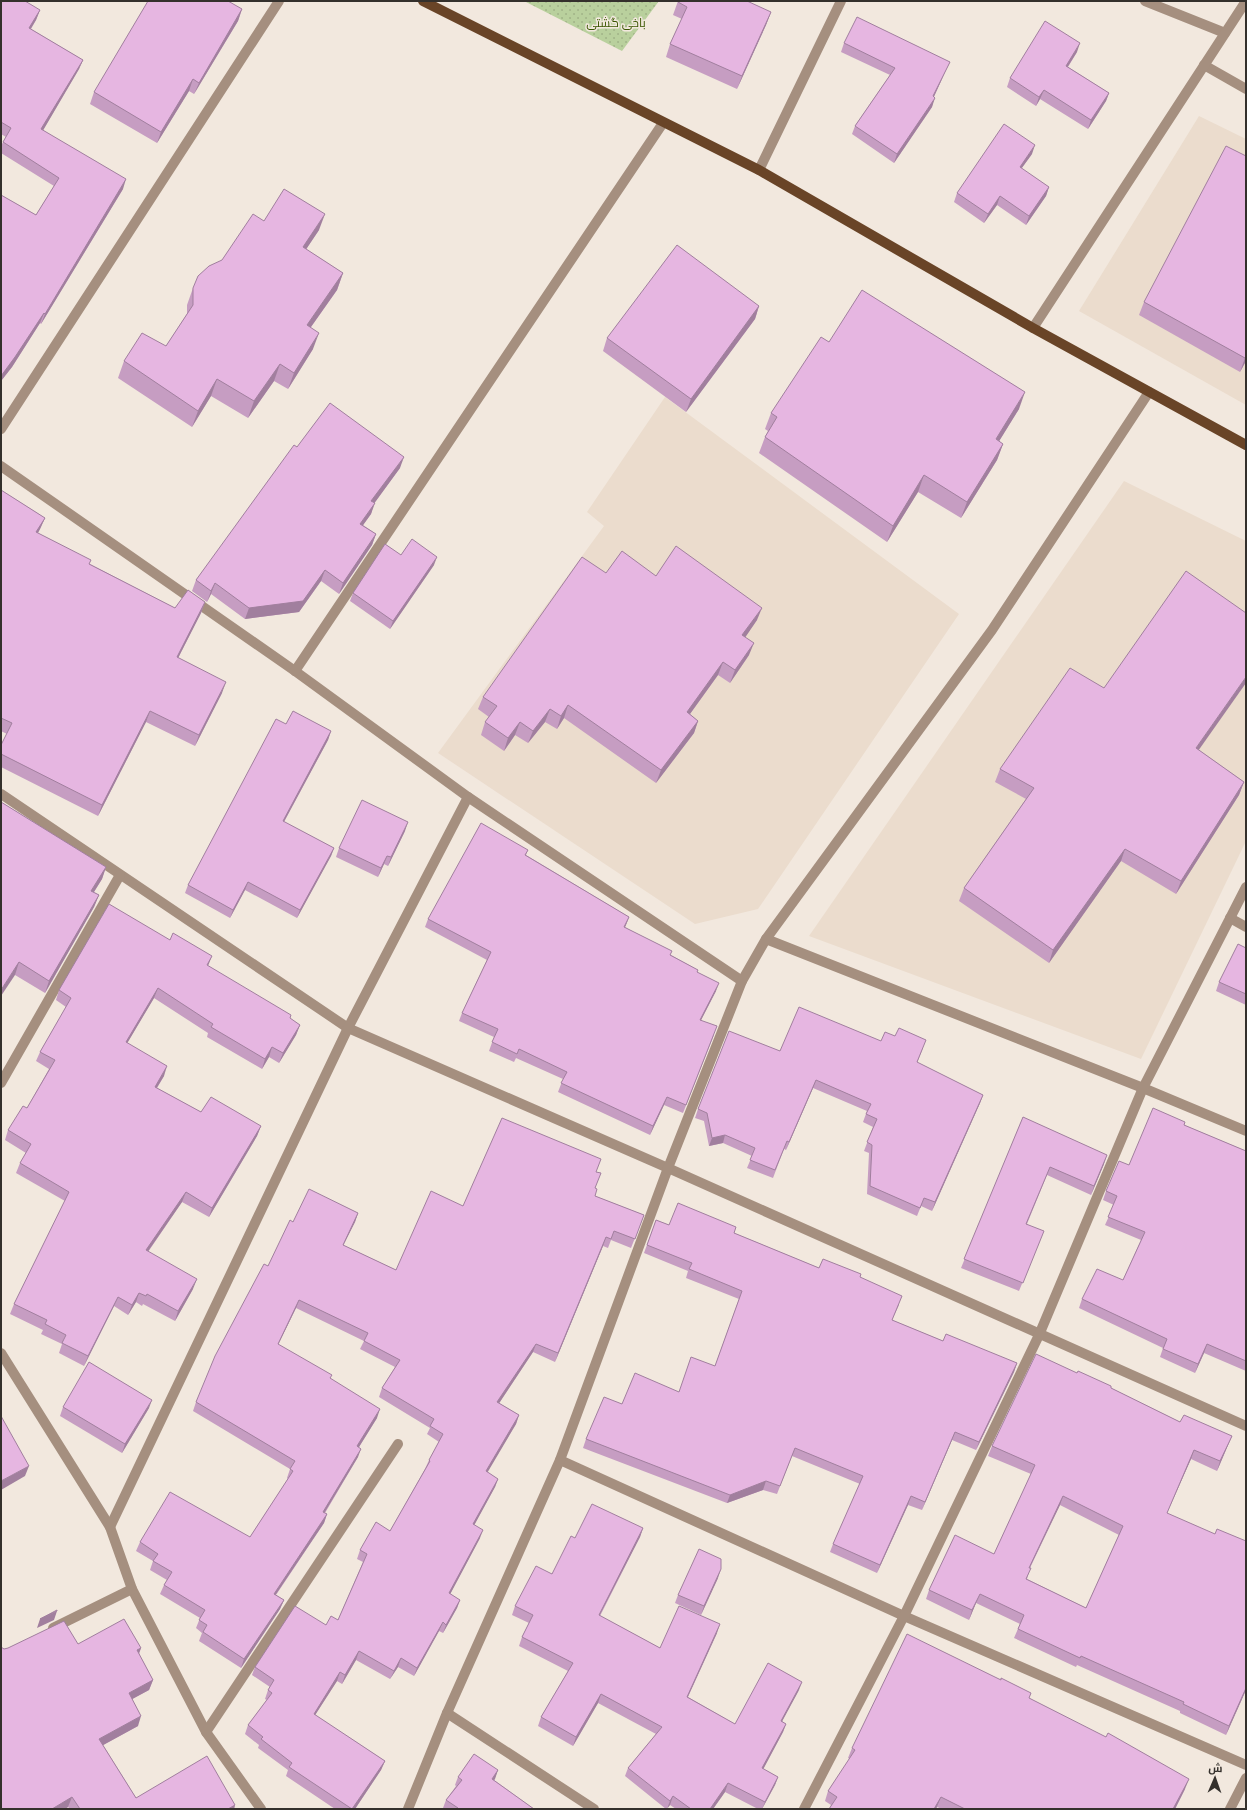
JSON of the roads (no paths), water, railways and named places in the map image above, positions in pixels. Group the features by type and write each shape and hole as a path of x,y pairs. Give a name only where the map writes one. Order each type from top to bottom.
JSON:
{"main road":[{"path":"423,1 759,170 1033,328 1246,445"}],"street":[{"path":"1,429 279,1"},
{"path":"759,170 841,1"},
{"path":"1145,1 1225,33"},
{"path":"1033,328 1246,1"},
{"path":"1204,65 1246,89"},
{"path":"295,671 663,123"},
{"path":"408,1809 447,1713 560,1460 668,1168 742,981 766,939 992,630 1149,392"},
{"path":"1,466 295,671 468,797 742,981"},
{"path":"1,794 348,1028 668,1168 1246,1426"},
{"path":"110,1527 348,1028 468,797"},
{"path":"1,1083 120,875"},
{"path":"804,1809 904,1616 1039,1334 1143,1088 1246,887"},
{"path":"1230,918 1246,927"},
{"path":"766,939 1143,1088 1246,1131"},
{"path":"1,1353 110,1527 132,1589 206,1732 261,1809"},
{"path":"206,1732 398,1444"},
{"path":"560,1460 904,1616 1246,1765"},
{"path":"42,1633 132,1589"},
{"path":"447,1713 594,1809"},
{"path":"1230,1809 1246,1778"}],"park label":[{"name":"باخی گشتی","path":"616,23"}]}
